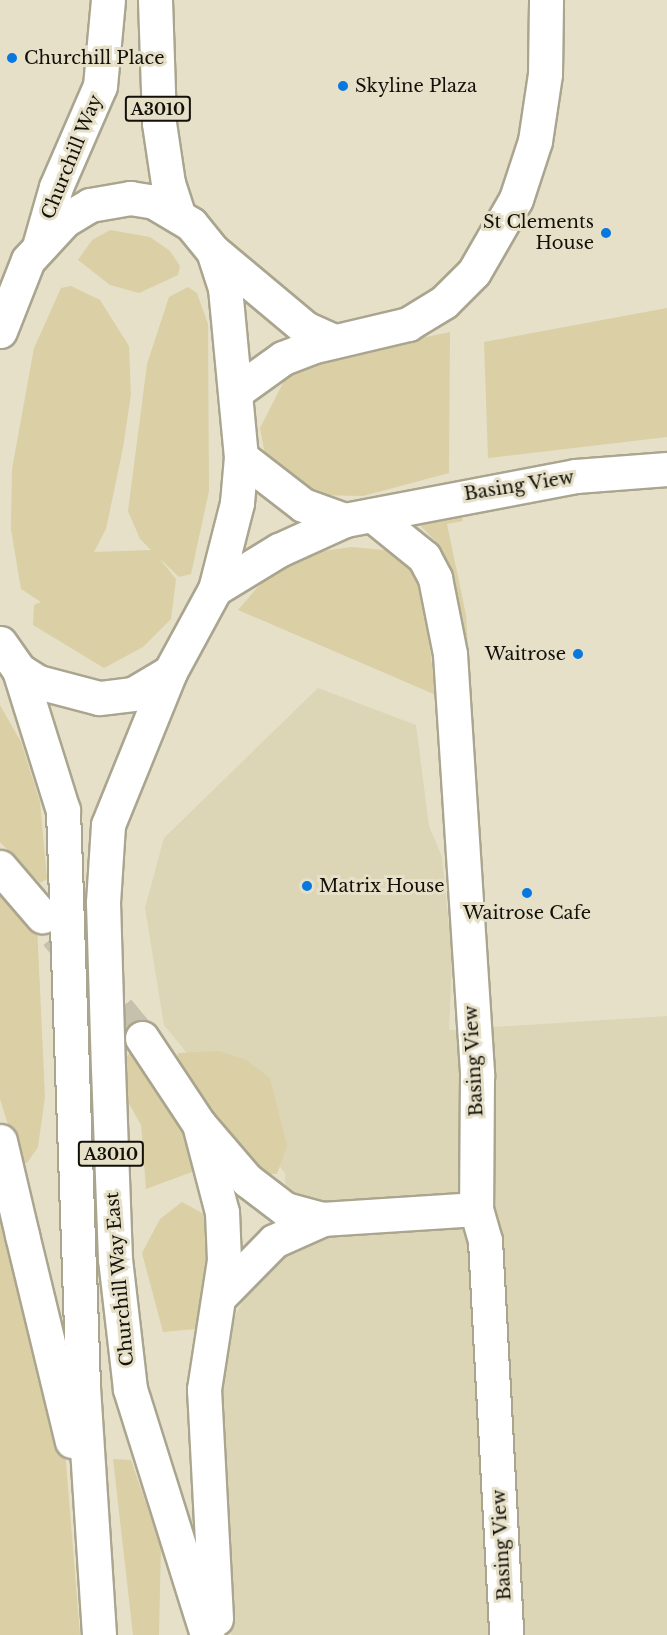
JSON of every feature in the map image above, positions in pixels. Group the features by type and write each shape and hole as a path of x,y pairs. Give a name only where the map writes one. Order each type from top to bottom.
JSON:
{"main road":[{"name":"Churchill Way","path":"40,243 56,187 100,86 108,0"},
{"name":"A3010","path":"155,0 160,133 179,216"},
{"path":"237,391 283,358 332,340 378,334 421,318 462,285 492,246 516,199 535,141 545,74 546,0"},
{"path":"2,315 40,243 90,205 130,198 179,216 213,251 305,328 332,340"},
{"path":"213,251 225,288 237,391 241,457 237,503 216,589"},
{"name":"Basing View","path":"241,457 303,505 358,518 424,557 441,603 458,744 480,1178 476,1209 485,1241 506,1635"},
{"name":"Basing View","path":"216,589 279,550 358,518 576,476 667,469"},
{"name":"Churchill Way East","path":"207,1635 130,1389 115,1258 103,902 108,825 170,672 216,589"},
{"path":"0,644 19,670 59,691 99,698 134,694 170,672"},
{"name":"Churchill Way East","path":"19,670 63,810 93,1555 99,1635"},
{"path":"0,867 42,916"},
{"path":"142,1038 199,1124 264,1196 323,1219"},
{"path":"199,1124 222,1212 222,1294 204,1389 217,1635"},
{"path":"0,1141 70,1430 93,1555"},
{"path":"222,1294 274,1241 323,1219 476,1209"}],"shaded area":[{"path":"110,230 150,237 170,251 180,266 178,275 139,293 110,285 78,260 92,240"},
{"path":"71,286 100,300 129,346 131,394 123,448 106,529 94,552 151,550 140,539 128,511 147,364 169,297 188,287 197,293 208,324 209,491 191,574 179,577 159,558 176,579 171,619 143,647 104,668 33,625 34,605 41,602 21,589 11,529 12,469 34,348 61,288"},
{"path":"667,308 667,437 488,458 484,342"},
{"path":"450,332 449,473 363,496 316,495 266,460 260,428 286,377 315,360"},
{"path":"458,506 463,521 447,524 466,615 472,712 468,712 459,631 439,545 420,525 420,520"},
{"path":"351,547 396,551 413,565 422,590 436,695 238,610 264,580 310,553"},
{"path":"318,688 416,725 429,826 442,857 452,956 449,1030 667,1016 667,1635 231,1635 216,1451 218,1349 253,1281 287,1247 285,1173 164,1025 145,908 164,838"},
{"path":"0,705 21,742 40,802 47,879 40,883 0,842"},
{"path":"0,879 37,924 45,1097 38,1147 27,1163 19,1160 0,1099"},
{"path":"219,1051 246,1060 270,1078 287,1146 277,1174 265,1174 175,1072 178,1053"},
{"path":"131,1052 154,1065 201,1141 192,1172 146,1189 141,1125 127,1100 122,1062"},
{"path":"0,1178 66,1462 80,1635 0,1635"},
{"path":"182,1202 213,1219 224,1248 196,1329 163,1332 142,1253 160,1219"},
{"path":"113,1459 131,1460 161,1547 159,1635 133,1635"}],"tunnel":[{"path":"56,934 142,1038"}],"place":[{"name":"Churchill Place","path":"12,58"},
{"name":"Skyline Plaza","path":"343,86"},
{"name":"St Clements House","path":"606,233"},
{"name":"Waitrose","path":"578,654"},
{"name":"Matrix House","path":"307,886"},
{"name":"Waitrose Cafe","path":"527,893"}]}
